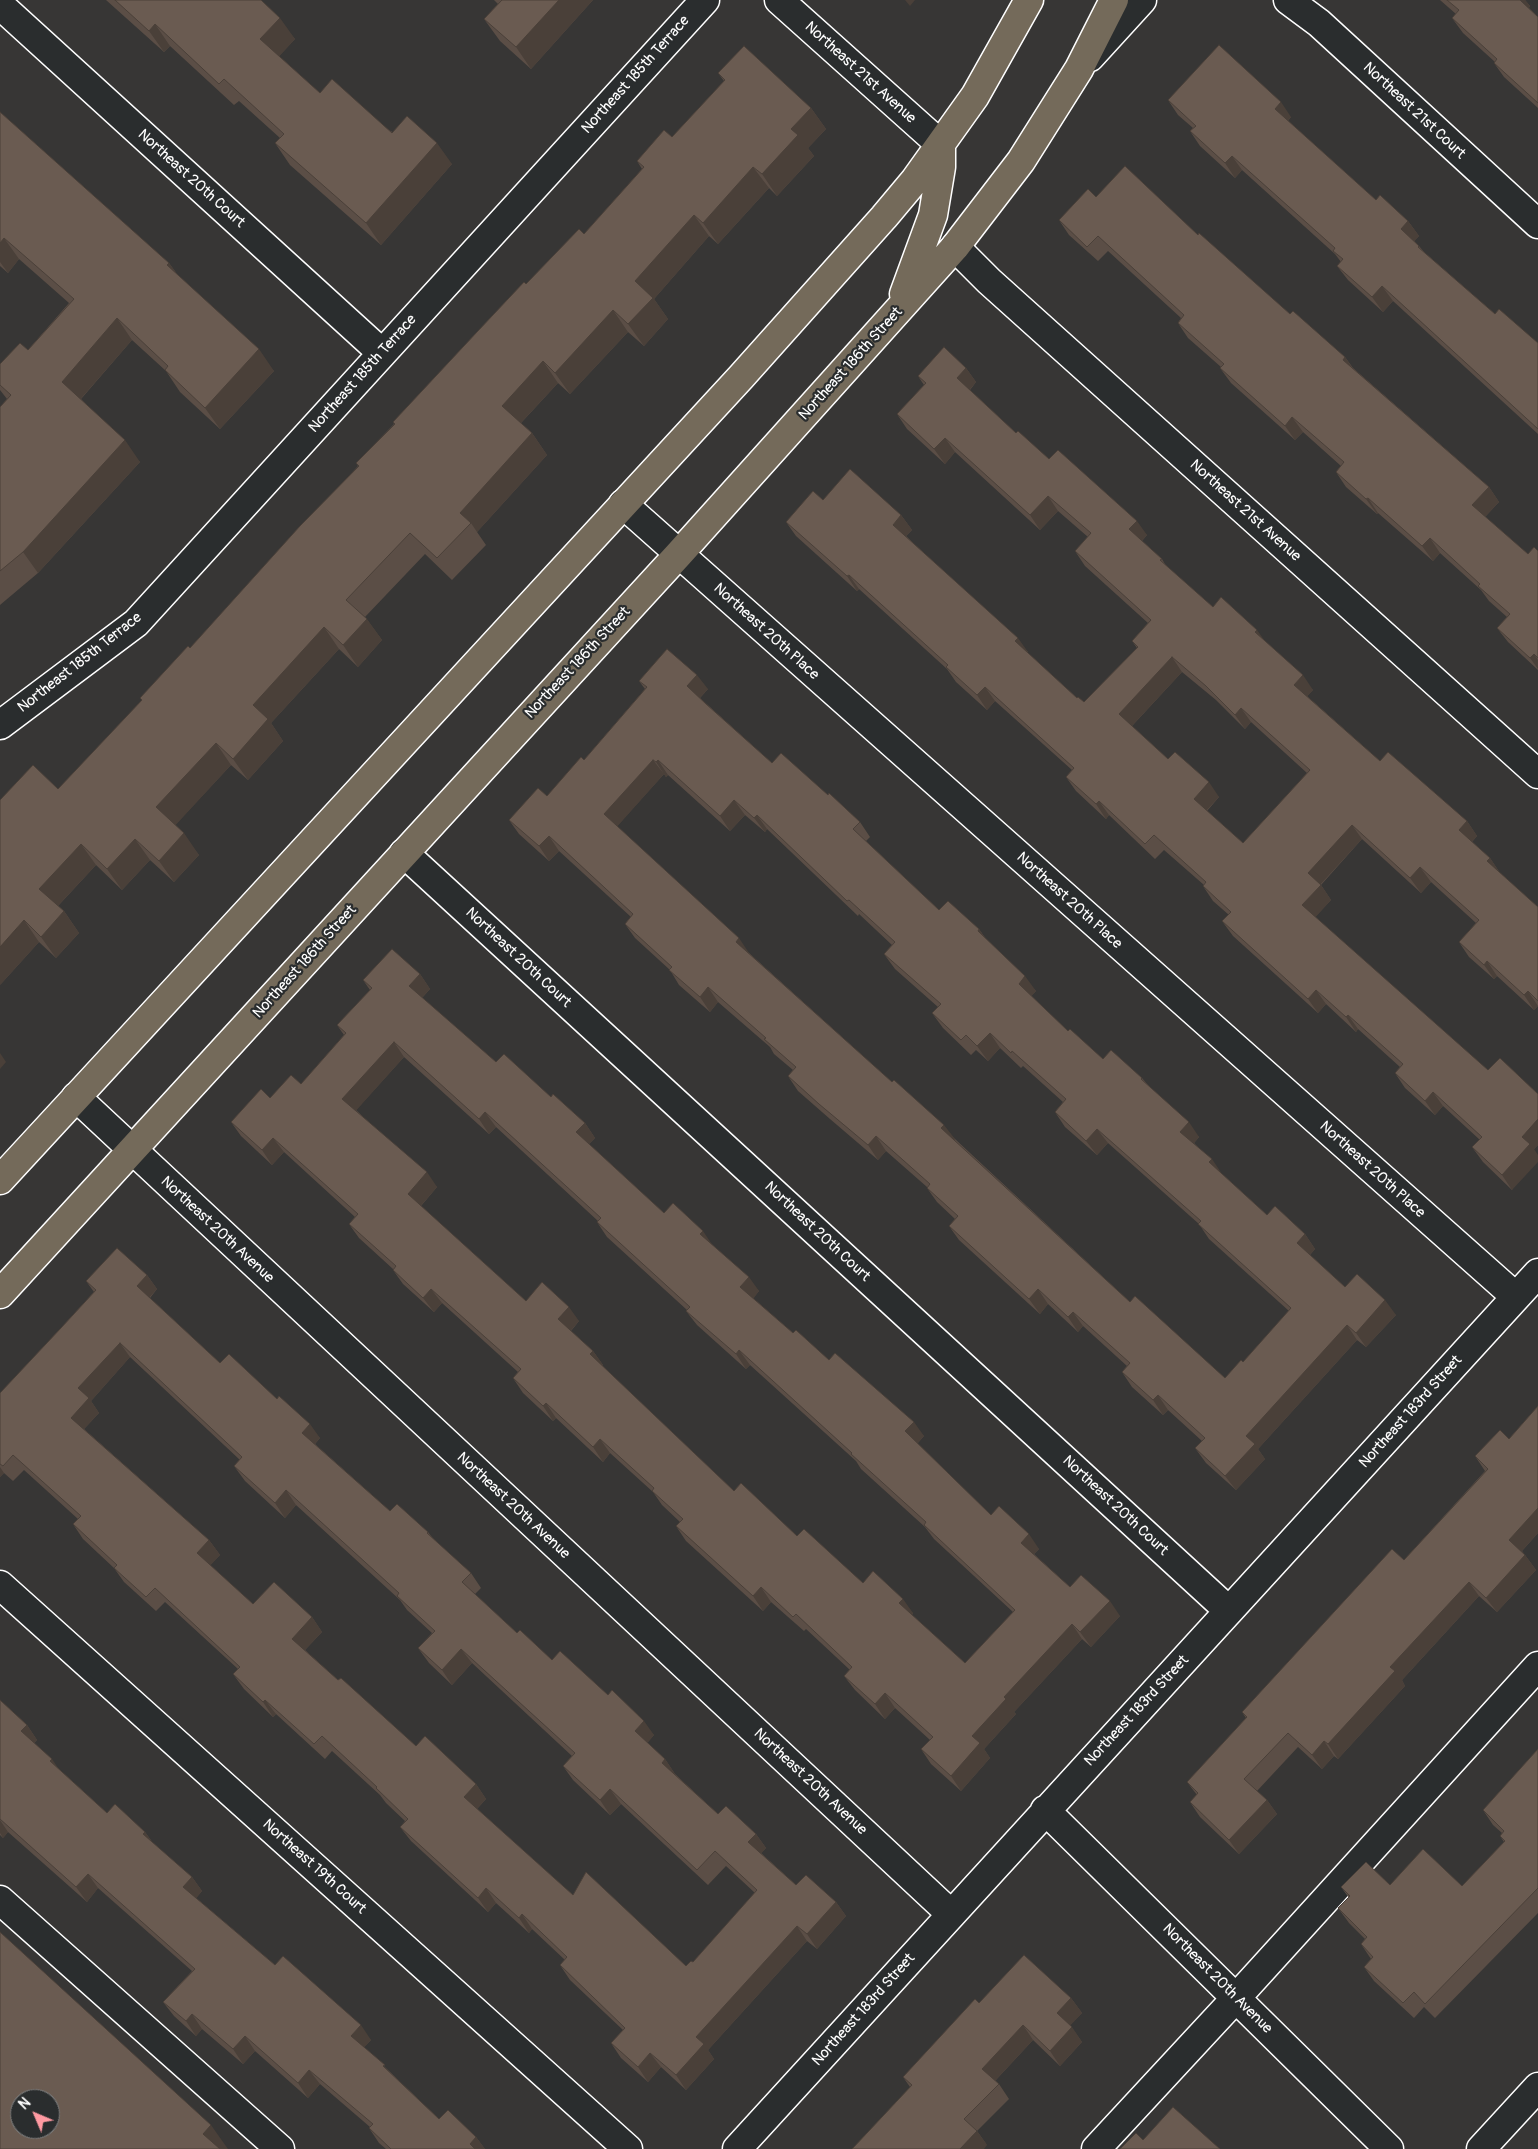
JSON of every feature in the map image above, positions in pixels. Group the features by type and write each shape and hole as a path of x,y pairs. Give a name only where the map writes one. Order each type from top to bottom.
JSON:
{"main road":[{"path":"0,1180 623,504 872,230 915,180 941,145 997,60 1029,0"},
{"name":"Northeast 186th Street","path":"0,1294 133,1152 895,316 955,246 1021,161 1079,69 1114,0"},
{"path":"895,316 914,271 933,215 941,166 941,145"}],"street":[{"name":"Northeast 185th Terrace","path":"0,725 136,623 705,0"},
{"name":"Northeast 21st Avenue","path":"779,0 941,145"},
{"path":"1079,69 1142,0"},
{"name":"Northeast 21st Court","path":"1288,0 1319,23 1538,224"},
{"name":"Northeast 20th Court","path":"0,5 382,353"},
{"name":"Northeast 21st Avenue","path":"955,246 989,281 1538,774"},
{"name":"Northeast 20th Place","path":"623,504 1516,1297"},
{"name":"Northeast 20th Court","path":"404,853 1229,1611"},
{"name":"Northeast 20th Avenue","path":"76,1097 951,1914"},
{"name":"Northeast 183rd Street","path":"737,2149 1538,1273"},
{"name":"Northeast 19th Court","path":"0,1585 628,2149"},
{"path":"1096,2149 1538,1666"},
{"name":"Northeast 20th Avenue","path":"1045,1810 1389,2149"},
{"path":"1,1902 280,2149"},
{"path":"1481,2149 1538,2087"}],"building":[{"path":"115,0 261,0 280,18 260,39 320,93 332,79 392,133 407,116 437,143 366,223 275,143 284,134 224,79 219,84 155,24 149,31"},
{"path":"502,0 559,0 516,47 484,19"},
{"path":"1447,0 1520,0 1538,17 1538,103 1494,63 1497,59 1452,18 1459,10"},
{"path":"1219,45 1281,102 1275,109 1376,200 1380,195 1408,221 1401,229 1418,247 1495,314 1499,309 1538,343 1538,429 1382,286 1372,297 1337,266 1343,259 1333,251 1335,248 1232,156 1225,163 1190,131 1196,126 1168,100"},
{"path":"744,46 811,108 791,129 798,135 762,174 753,167 703,223 694,215 635,281 653,298 628,324 613,310 555,373 543,361 502,406 532,433 460,513 471,523 437,558 410,533 346,600 367,619 343,645 324,627 253,705 268,719 233,759 216,743 156,807 184,833 159,861 135,839 107,869 81,844 39,889 64,911 41,937 24,920 0,947 0,800 33,765 58,789 142,700 140,698 188,646 190,648 300,526 359,466 356,463 395,424 393,422 524,282 526,284 579,229 584,234 644,167 637,161 664,130 672,137 725,80 718,73"},
{"path":"0,112 169,263 167,265 259,349 205,408 165,370 168,366 117,318 62,382 125,440 23,552 0,571 0,407 11,395 0,385 0,364 20,343 28,350 74,299 4,238 0,243"},
{"path":"1125,166 1198,235 1199,233 1290,314 1293,311 1345,357 1343,360 1489,487 1472,505 1528,554 1534,547 1538,551 1538,658 1534,654 1530,658 1497,628 1510,614 1478,586 1480,584 1430,538 1422,546 1336,472 1344,462 1292,417 1285,426 1220,368 1224,364 1178,323 1184,315 1098,236 1087,247 1059,220 1088,189 1096,197"},
{"path":"944,347 966,368 957,378 1016,433 1018,431 1049,459 1058,450 1137,521 1129,529 1162,559 1160,560 1213,607 1221,597 1257,630 1255,632 1303,675 1294,685 1380,761 1388,752 1467,821 1459,830 1490,858 1487,861 1538,907 1538,1001 1528,991 1524,995 1487,961 1484,965 1459,942 1479,920 1420,867 1410,878 1352,825 1308,873 1321,885 1302,905 1488,1070 1500,1058 1538,1094 1538,1119 1522,1137 1530,1144 1502,1175 1472,1147 1482,1137 1433,1092 1425,1101 1395,1073 1403,1064 1348,1015 1346,1017 1316,990 1308,999 1222,921 1231,912 1203,886 1206,882 1154,835 1145,844 1099,801 1096,804 1066,777 1074,768 985,687 977,695 946,667 948,665 849,575 847,576 786,522 813,491 823,500 850,469 901,515 893,525 1018,638 1015,641 1077,698 1084,702 1138,647 1132,641 1151,620 1075,551 1091,533 1048,496 1030,515 945,438 934,449 897,414 926,383 918,376","holes":["1172,657 1206,686 1235,715 1241,708 1310,770 1243,843 1194,799 1209,782 1175,752 1168,759 1119,714"]},
{"path":"667,649 697,675 687,686 706,704 772,763 781,753 828,795 829,793 860,822 853,829 939,910 948,901 979,929 978,931 1025,976 1019,984 1068,1031 1070,1029 1103,1059 1111,1050 1142,1078 1189,1122 1180,1132 1212,1159 1209,1162 1267,1215 1275,1206 1305,1234 1297,1243 1345,1287 1357,1274 1385,1300 1356,1333 1347,1325 1246,1436 1255,1444 1225,1476 1195,1448 1205,1438 1158,1395 1153,1400 1122,1372 1130,1363 1073,1312 1068,1317 1038,1289 1029,1299 949,1226 958,1216 927,1188 930,1184 876,1136 868,1145 819,1104 788,1076 796,1067 708,987 700,997 669,970 672,967 625,924 633,914 549,836 539,846 509,820 538,788 547,796 581,757 584,760 647,687 639,681","holes":["653,760 656,762 658,760 720,816 734,800 754,818 757,815 847,901 849,900 895,942 884,954 941,1004 932,1013 961,1040 966,1035 977,1046 990,1033 1066,1099 1055,1112 1086,1141 1097,1129 1201,1221 1198,1224 1291,1308 1243,1362 1241,1360 1225,1378 1135,1296 1130,1302 941,1128 944,1125 894,1080 892,1082 736,942 739,938 604,814"]},
{"path":"392,949 420,974 409,986 496,1062 504,1054 551,1097 553,1094 585,1123 576,1132 664,1213 673,1203 703,1231 700,1234 749,1277 740,1287 793,1333 796,1330 829,1360 835,1353 914,1422 905,1431 991,1515 999,1506 1029,1534 1021,1543 1070,1587 1081,1575 1110,1601 1080,1632 1072,1624 1004,1697 1006,1699 972,1736 980,1743 951,1776 921,1749 933,1737 885,1693 875,1704 844,1676 852,1667 796,1614 793,1617 761,1587 753,1596 676,1526 683,1519 652,1491 654,1488 600,1439 593,1447 546,1403 543,1406 513,1378 521,1369 431,1289 423,1298 393,1270 396,1266 349,1224 358,1214 273,1138 262,1150 231,1122 261,1089 270,1098 291,1075 301,1084 346,1033 337,1025 372,988 363,980","holes":["394,1042 479,1119 485,1112 601,1218 597,1222 690,1307 686,1311 736,1354 739,1350 926,1522 924,1525 1015,1610 965,1663 899,1603 903,1599 873,1571 863,1583 804,1529 797,1536 741,1483 734,1491 590,1354 593,1351 558,1319 569,1307 542,1282 526,1301 408,1194 427,1172 342,1099"]},
{"path":"117,1248 147,1275 137,1286 220,1363 229,1354 277,1399 279,1396 310,1424 302,1433 390,1511 397,1504 471,1573 462,1582 517,1633 520,1630 552,1660 560,1651 608,1695 612,1690 644,1721 635,1731 665,1759 662,1763 718,1814 726,1806 756,1834 748,1842 796,1885 806,1875 836,1902 807,1934 797,1926 696,2037 704,2044 676,2075 650,2053 638,2067 611,2043 625,2028 560,1965 567,1957 522,1914 519,1918 486,1888 478,1898 400,1827 408,1819 322,1736 314,1744 265,1700 263,1702 233,1674 240,1667 155,1588 146,1597 114,1568 117,1565 73,1524 81,1516 13,1455 3,1466 0,1464 0,1393 96,1290 86,1281","holes":["120,1343 242,1457 234,1466 275,1503 286,1490 399,1593 397,1596 435,1631 418,1648 442,1670 461,1649 575,1753 563,1766 600,1800 610,1789 697,1870 715,1851 757,1890 693,1962 691,1961 686,1966 586,1872 573,1895 464,1797 476,1784 425,1736 416,1746 341,1678 338,1680 292,1639 312,1617 274,1582 253,1604 197,1553 209,1540 71,1418 89,1398 78,1388"]},
{"path":"1538,1406 1538,1508 1509,1540 1525,1555 1486,1598 1469,1582 1390,1667 1395,1671 1328,1744 1324,1741 1312,1755 1288,1733 1244,1779 1267,1800 1229,1840 1190,1802 1198,1793 1187,1782 1247,1717 1242,1712 1392,1549 1404,1560 1488,1469 1475,1456 1500,1430 1509,1439"},
{"path":"0,1700 27,1725 21,1731 52,1759 50,1761 107,1813 115,1804 145,1832 143,1834 192,1877 183,1887 275,1965 283,1956 361,2025 351,2036 385,2065 383,2066 439,2119 448,2110 476,2137 470,2144 475,2149 391,2149 369,2128 373,2124 309,2070 298,2083 245,2036 233,2049 192,2014 186,2021 163,2002 195,1969 88,1874 76,1887 0,1819"},
{"path":"1538,1749 1538,1888 1425,2004 1414,1992 1403,2003 1364,1967 1373,1957 1361,1944 1367,1937 1338,1908 1350,1896 1341,1887 1366,1862 1390,1885 1423,1849 1462,1886 1505,1841 1500,1836 1504,1831 1483,1810"},
{"path":"0,1932 211,2125 203,2134 220,2149 0,2149"},
{"path":"1024,1955 1071,1998 1057,2013 1072,2027 1050,2051 1023,2025 982,2069 999,2084 964,2119 977,2131 960,2149 852,2149 912,2085 903,2077 975,1999 979,2003"},
{"path":"1173,2107 1220,2149 1120,2149 1136,2133 1143,2140"}]}
